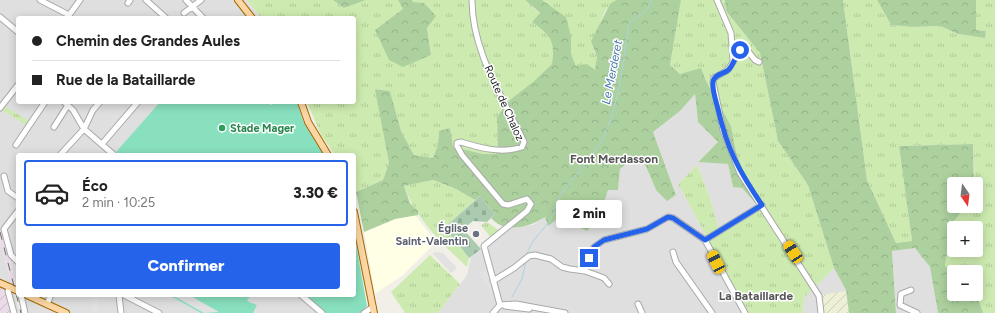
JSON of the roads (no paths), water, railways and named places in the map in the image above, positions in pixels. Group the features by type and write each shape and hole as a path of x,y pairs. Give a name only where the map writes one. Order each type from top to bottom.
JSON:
{"main road":[{"path":"238,0 250,16"},
{"path":"302,104 308,122 327,153"},
{"path":"356,222 373,310"},
{"path":"0,283 14,289"},
{"path":"31,297 66,313"}],"street":[{"path":"40,0 68,16 80,0"},
{"path":"146,0 164,16"},
{"path":"186,0 201,16"},
{"path":"184,14 201,0"},
{"name":"Route de Chaloz","path":"472,0 476,36 487,67 524,142 522,147 516,149 485,149 461,142 457,142 457,146 462,156 503,204 510,205 527,199 531,204 527,211 484,246 501,305"},
{"path":"717,0 731,33 733,63"},
{"path":"0,17 16,30"},
{"path":"759,62 755,60 747,50 740,50 728,70 714,78 715,99 723,130 740,173 820,296 821,313"},
{"path":"0,108 16,88"},
{"path":"16,145 43,104"},
{"path":"54,126 66,104 84,129 110,153"},
{"path":"62,153 84,129 93,110 98,104"},
{"path":"102,144 136,104"},
{"path":"4,176 8,191 16,197"},
{"path":"705,240 762,205"},
{"path":"16,214 4,229 11,255 16,260"},
{"path":"585,271 594,247 604,240 647,229 668,217 673,218 705,240 745,313"},
{"path":"673,252 676,262 712,313"},
{"path":"493,281 526,258 535,255 551,259 562,267 585,271 604,278 609,284"},
{"path":"14,289 8,291 14,313"},
{"path":"911,290 901,294 900,305 917,313"},
{"path":"22,297 26,313"},
{"path":"47,304 50,297"},
{"path":"119,297 121,313"},
{"path":"128,297 159,313"},
{"path":"303,297 322,313"},
{"path":"638,304 642,313"},
{"path":"493,313 501,305 565,313"},
{"path":"364,313 373,310"}],"waterway":[{"name":"Le Merderet","path":"527,255 533,242 550,219 561,194 591,156 605,134 618,94 629,24 632,20 645,12 651,0"},
{"name":"Le Merderet","path":"512,297 522,279 526,261"}],"railway":[{"path":"0,232 16,294"},
{"path":"17,297 21,313"}],"place":[{"name":"Stade Mager","path":"222,128"},
{"name":"Église Saint-Valentin","path":"476,234"}],"district":[{"name":"Font Merdasson","path":"614,159"},
{"name":"La Bataillarde","path":"756,296"}]}
